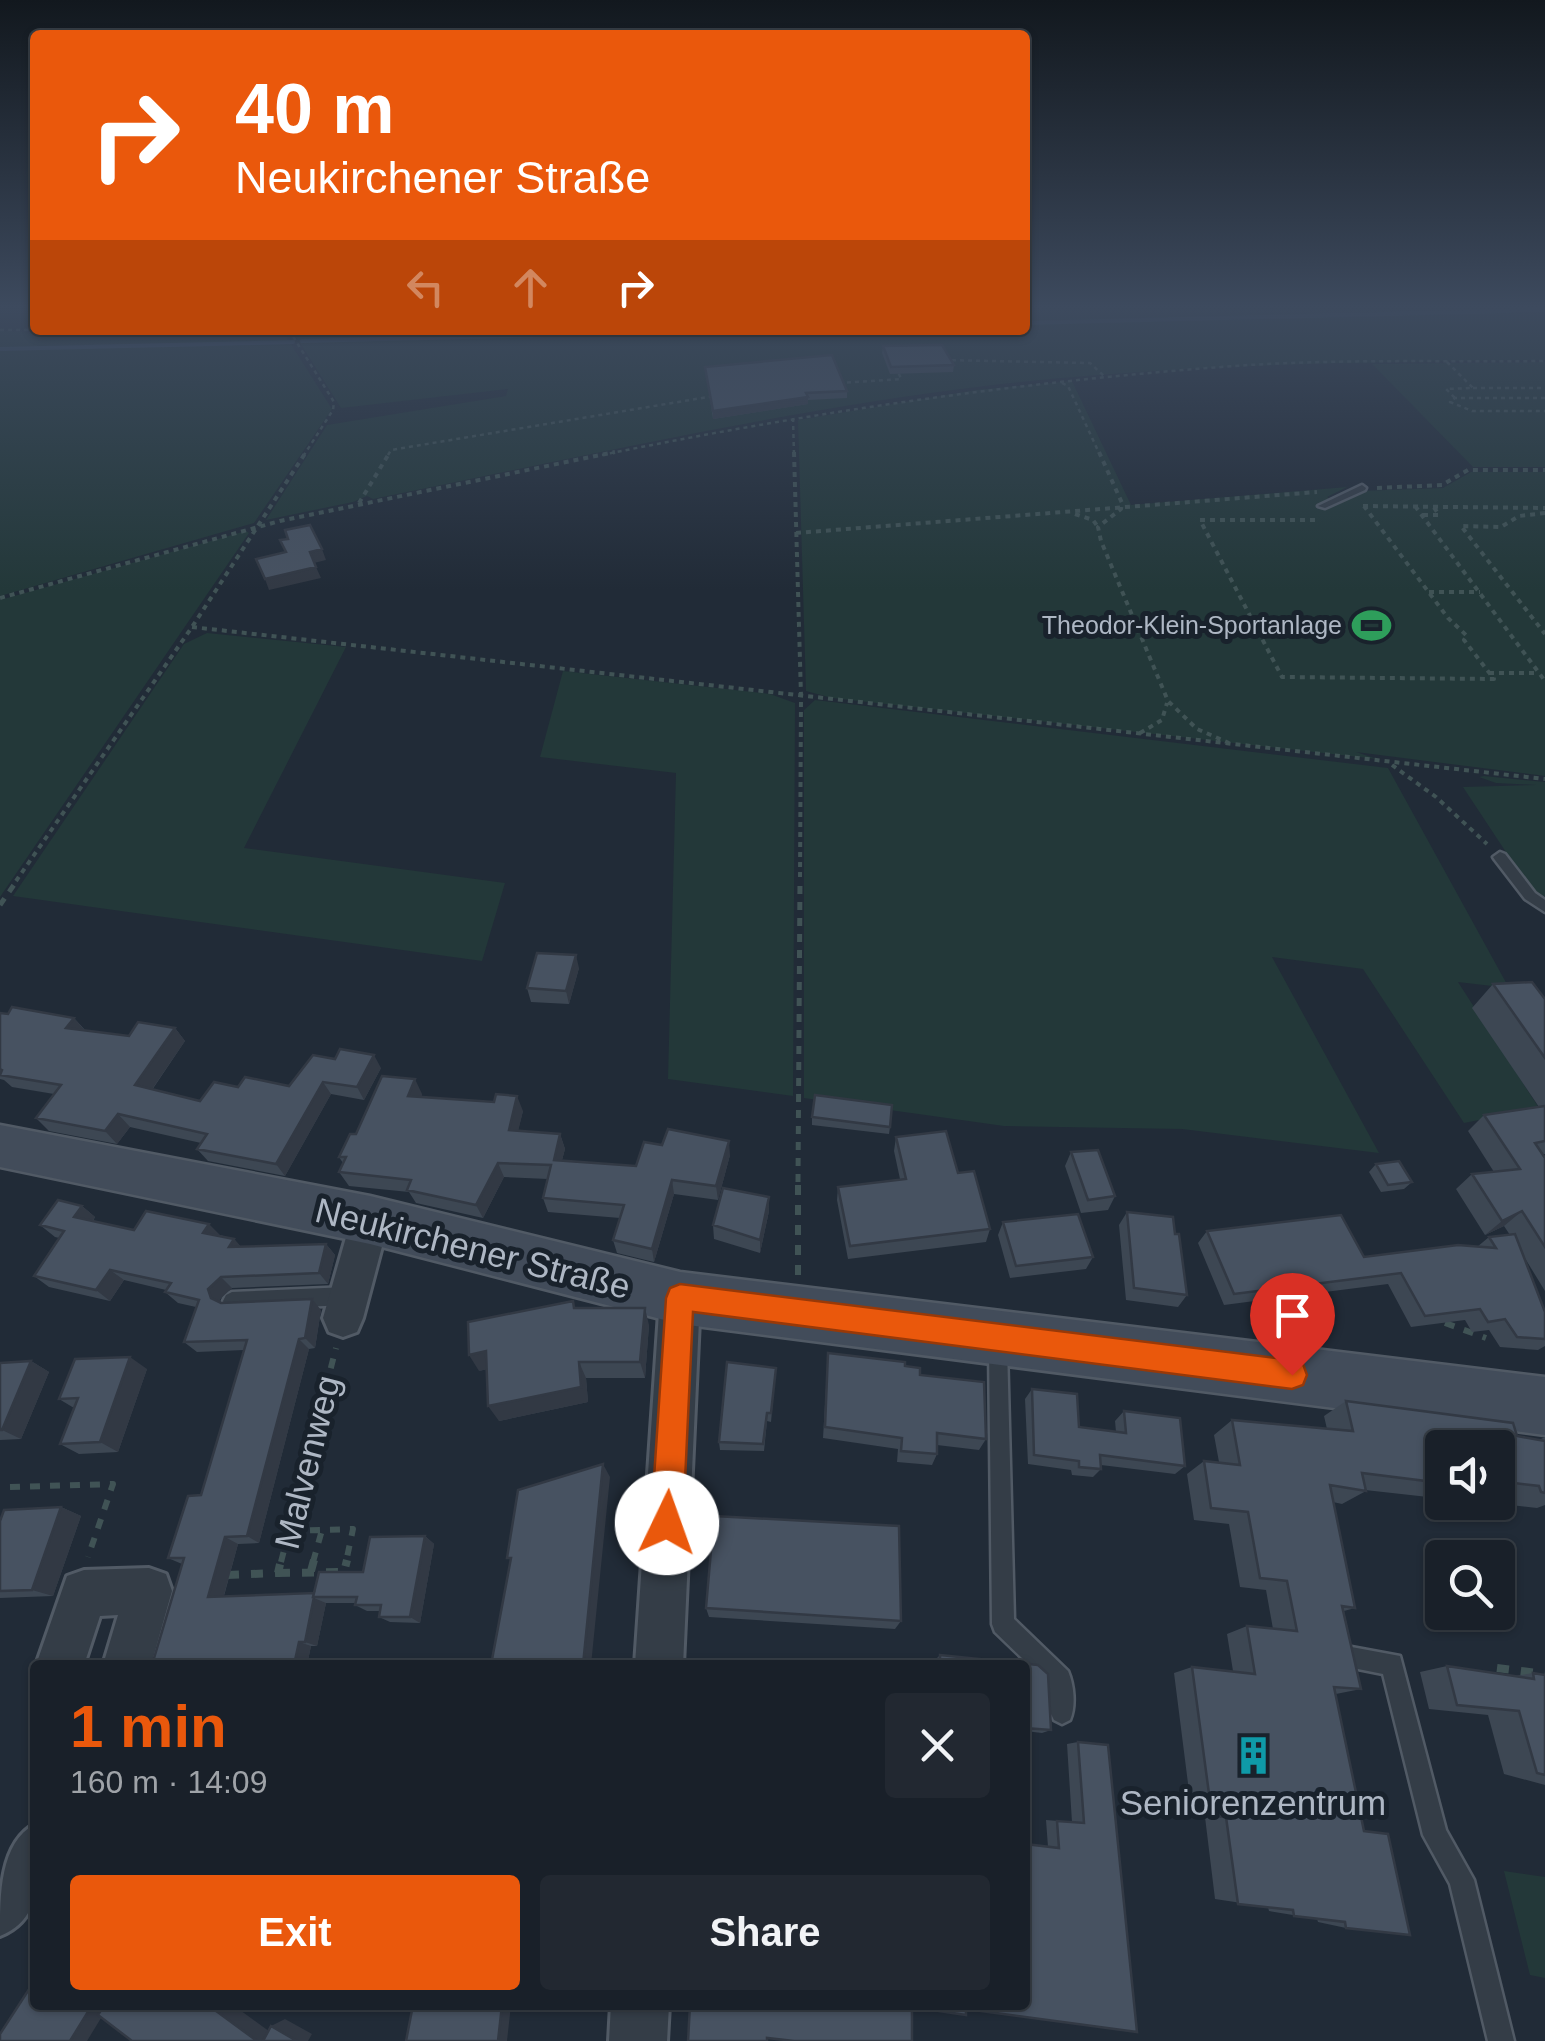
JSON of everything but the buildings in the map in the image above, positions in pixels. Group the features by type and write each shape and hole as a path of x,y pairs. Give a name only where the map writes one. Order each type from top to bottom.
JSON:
{"street":[{"name":"Neukirchener Straße","path":"0,1146 370,1220 680,1298 1545,1406"},
{"path":"346,1307 370,1220"},
{"path":"659,1660 680,1298"},
{"path":"62,1660 84,1593 149,1591 128,1660"},
{"path":"0,1909 30,1858"},
{"path":"638,2041 640,2010"}],"lane":[{"path":"1322,506 1362,488"},
{"path":"1500,857 1530,896 1545,906"},
{"path":"232,1301 346,1307"},
{"path":"998,1338 1003,1624 1060,1679 1062,1712"},
{"path":"1346,1658 1392,1664 1436,1834 1461,1880 1501,2041"}],"path":[{"path":"0,905 192,627 334,406 330,399"},
{"path":"358,504 391,450 696,399"},
{"path":"0,598 257,526 793,418 910,399"},
{"path":"1074,399 1121,508"},
{"path":"1454,399 1451,404 1472,411 1545,411"},
{"path":"793,418 800,696 798,1314"},
{"path":"796,533 1362,488 1435,486 1468,470 1545,470"},
{"path":"1322,506 1545,510"},
{"path":"1322,506 1332,520 1200,520 1282,677 1494,679 1464,640 1468,636 1364,506"},
{"path":"1415,506 1545,681"},
{"path":"1422,514 1440,515 1433,506"},
{"path":"1098,527 1121,508"},
{"path":"1545,510 1519,516 1502,526 1461,526 1545,634"},
{"path":"1072,513 1092,520 1098,527 1168,701 1197,729 1235,745"},
{"path":"1429,592 1480,592"},
{"path":"192,627 1545,779"},
{"path":"1489,673 1539,673"},
{"path":"1137,734 1162,720 1168,701"},
{"path":"1390,764 1454,812 1500,857"},
{"name":"Malvenweg","path":"220,1576 278,1574 346,1307"},
{"path":"1444,1322 1486,1338"},
{"path":"10,1487 113,1484 80,1579 84,1593"},
{"path":"311,1572 322,1530"},
{"path":"278,1574 344,1572 353,1530 289,1531"},
{"path":"1497,1668 1545,1674"}],"green space":[{"path":"0,399 326,399 332,409 254,523 0,596"},
{"path":"336,399 418,399 341,408"},
{"path":"486,399 889,399 754,422 373,499 367,496 266,520 327,425"},
{"path":"921,399 1081,399 1131,505 1347,487 1327,497 1335,502 1358,491 1443,488 1471,472 1545,472 1545,776 1356,752 1377,759 832,698 806,691 798,420"},
{"path":"1407,399 1545,399 1545,467 1473,467"},
{"path":"249,533 0,897 0,600"},
{"path":"207,633 346,647 244,848 505,883 482,961 13,896 184,644"},
{"path":"563,671 770,694 795,703 793,1096 668,1079 676,773 540,757"},
{"path":"815,700 1388,768 1509,988 1458,982 1539,1108 1464,1123 1363,969 1272,957 1379,1153 1182,1129 1004,1126 804,1098 804,710"},
{"path":"1479,777 1545,782 1545,896 1535,896 1463,787 1537,785 1496,783"},
{"path":"1504,1871 1545,1877 1545,1978 1530,1975"}],"place":[{"name":"Theodor-Klein-Sportanlage","path":"1372,625"},
{"name":"Seniorenzentrum","path":"1253,1755"}],"route":[{"path":"667,1523 680,1298 1292,1375"}]}
